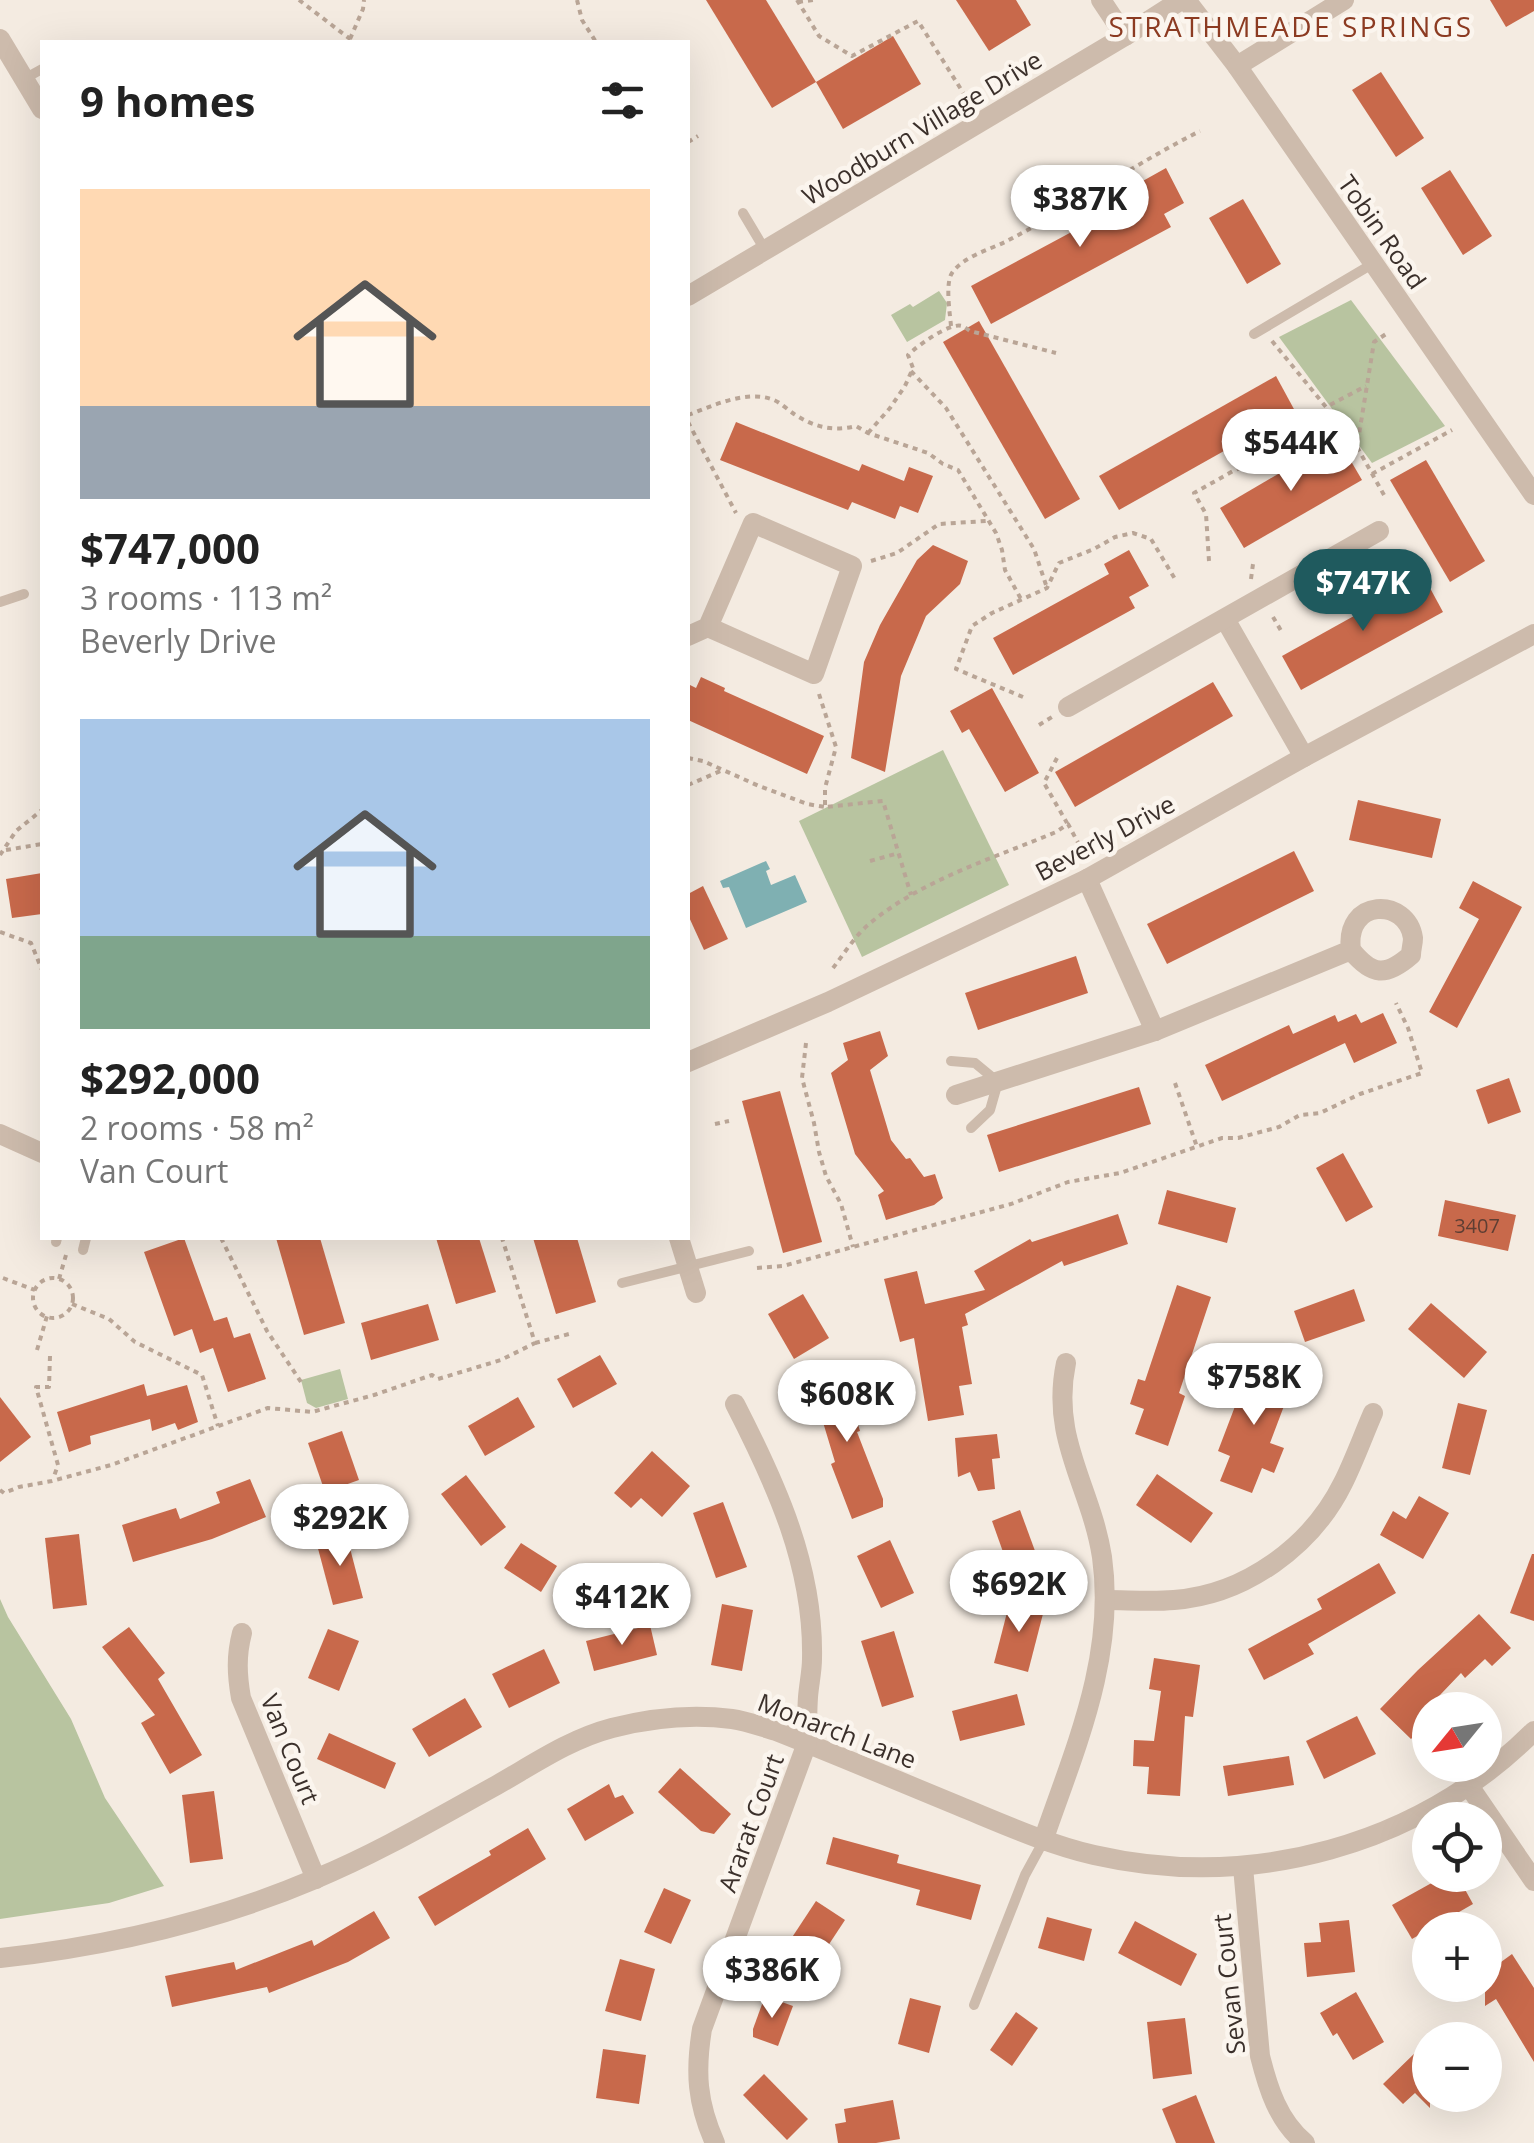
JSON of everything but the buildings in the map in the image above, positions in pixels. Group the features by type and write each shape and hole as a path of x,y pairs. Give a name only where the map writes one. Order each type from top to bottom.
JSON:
{"street":[{"path":"1101,0 1125,36"},
{"name":"Woodburn Village Drive","path":"690,295 1184,0"},
{"name":"Tobin Road","path":"1184,0 1237,66 1534,494"},
{"path":"1237,66 1344,0"},
{"path":"0,39 33,74 40,101"},
{"path":"690,635 708,627 753,523 852,566 814,674 708,627"},
{"path":"1068,707 1378,532"},
{"path":"1225,618 1304,756"},
{"name":"Beverly Drive","path":"690,1061 810,1010 1088,879 1304,756 1534,634"},
{"path":"1088,879 1155,1031"},
{"path":"956,1095 1155,1031 1351,950"},
{"path":"0,1134 40,1153"},
{"path":"681,1240 696,1293"},
{"path":"1043,1841 1094,1692 1105,1600 1099,1541 1065,1436 1061,1408 1066,1363"},
{"name":"Ararat Court","path":"715,2143 698,2092 702,2028 806,1743 812,1660 804,1574 791,1526 735,1404"},
{"path":"1105,1600 1176,1600 1207,1595 1274,1564 1324,1514 1342,1485 1373,1413"},
{"name":"Van Court","path":"242,1633 237,1674 241,1698 316,1879"},
{"name":"Monarch Lane","path":"0,1958 154,1933 229,1912 316,1879 400,1840 567,1745 608,1729 648,1721 692,1717 735,1720 776,1731 1043,1841 1142,1864 1196,1869 1292,1860 1342,1848 1391,1830 1470,1786 1512,1754 1534,1731"},
{"path":"1470,1786 1534,1881"},
{"name":"Sevan Court","path":"1242,1867 1260,2056 1267,2084 1282,2116 1304,2143"}],"lane":[{"path":"743,213 765,250"},
{"path":"1254,334 1374,263"},
{"path":"0,602 24,594"},
{"path":"951,1061 975,1063 998,1082 990,1110 971,1128"},
{"path":"83,1250 86,1240"},
{"path":"622,1283 748,1251"},
{"path":"974,2005 1025,1875 1043,1841"}],"path":[{"path":"299,0 351,40"},
{"path":"352,40 364,0"},
{"path":"577,0 582,20 595,40"},
{"path":"814,0 798,1 819,36 852,56 918,21 981,122"},
{"path":"951,326 952,271 1200,132"},
{"path":"690,141 698,136"},
{"path":"868,432 905,386 913,368 908,355 951,326 1056,353"},
{"path":"1384,495 1357,447 1374,342 1386,334"},
{"path":"1269,337 1326,407"},
{"path":"912,371 946,408 1034,549 1047,588"},
{"path":"1208,561 1206,514 1194,493 1318,433 1326,407 1367,386"},
{"path":"690,418 723,401 772,399 828,430 856,426 958,470 1002,550 1006,570 1020,599"},
{"path":"690,423 748,534"},
{"path":"1372,474 1452,430"},
{"path":"852,566 897,553 939,524 988,521"},
{"path":"1023,697 956,668 972,626 1047,588 1059,563 1115,536 1133,533 1151,539 1175,579"},
{"path":"814,674 836,746 824,788 825,807"},
{"path":"690,758 806,804 825,807 883,800 911,895"},
{"path":"1057,758 1044,783 1082,850"},
{"path":"690,785 723,770"},
{"path":"0,855 16,831 40,812"},
{"path":"833,968 864,928 900,901 1068,824"},
{"path":"6,850 40,844"},
{"path":"870,861 898,853"},
{"path":"0,932 32,943 40,965"},
{"path":"753,1268 784,1266 1011,1204 1068,1182 1120,1173 1222,1138 1238,1138 1279,1126 1300,1115 1320,1114 1360,1094 1422,1073 1396,1003"},
{"path":"806,1043 802,1078 826,1176 840,1204 853,1248"},
{"path":"1175,1083 1198,1147"},
{"path":"715,1124 729,1121"},
{"path":"221,1240 267,1331 302,1385"},
{"path":"503,1240 535,1343"},
{"path":"59,1279 69,1246"},
{"path":"3,1278 35,1290"},
{"path":"48,1278 59,1279 70,1288 72,1304 62,1315 47,1316 37,1309 35,1290 48,1278"},
{"path":"72,1304 109,1319 135,1342 202,1375 218,1426"},
{"path":"38,1350 47,1316"},
{"path":"0,1490 4,1493 111,1465 268,1408 312,1412 432,1375 438,1379 569,1334"},
{"path":"50,1356 49,1387 36,1387 58,1465 52,1481"}],"green space":[{"path":"939,291 947,303 945,320 907,342 891,315"},
{"path":"1351,300 1445,426 1372,463 1279,337"},
{"path":"943,750 1009,885 862,957 799,821"},
{"path":"340,1369 348,1399 316,1408 307,1403 301,1380"},
{"path":"0,1599 71,1719 105,1798 164,1886 109,1903 0,1919"}],"water":[{"path":"766,861 771,885 795,875 807,902 746,928 729,887 723,888 720,881"}],"district":[{"name":"STRATHMEADE SPRINGS","path":"1291,27"}]}
